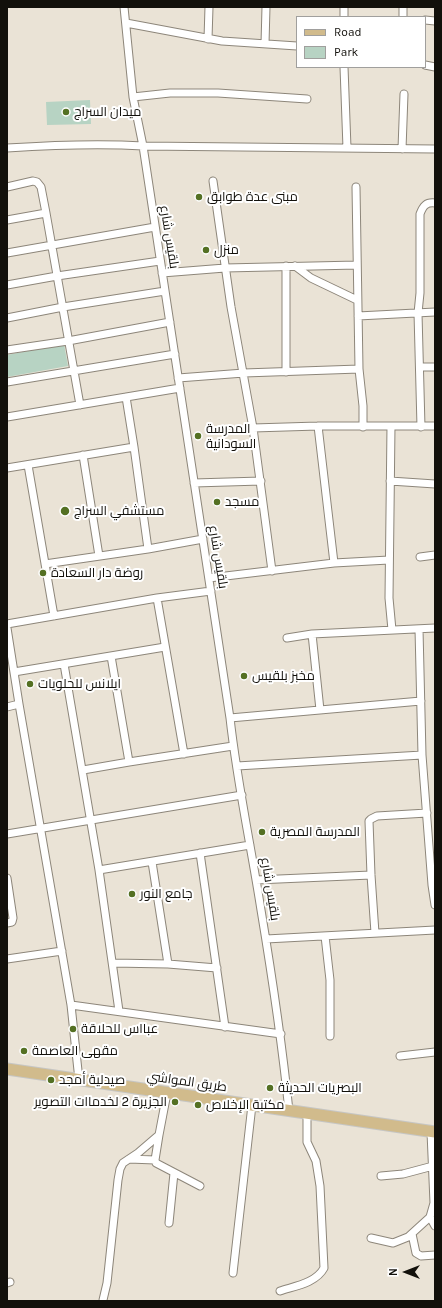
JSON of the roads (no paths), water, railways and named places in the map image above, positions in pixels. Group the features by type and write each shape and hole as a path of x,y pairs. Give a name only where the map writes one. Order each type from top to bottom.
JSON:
{"main road":[{"name":"طريق المواشي","path":"7,1069 433,1132"}],"street":[{"name":"بلقيس شارع","path":"124,7 133,97 143,146 211,591 233,746 281,1034 290,1111"},
{"path":"208,39 209,7"},
{"path":"265,44 266,7"},
{"path":"126,24 208,39 253,44 296,46"},
{"path":"344,68 347,148"},
{"path":"133,97 170,93 218,93 307,99"},
{"path":"402,149 404,94"},
{"path":"7,148 113,144 143,146 435,149"},
{"path":"7,187 33,181 37,182 41,187 80,405"},
{"path":"213,181 231,307 253,428 272,570"},
{"path":"356,187 359,370 363,399 363,427"},
{"path":"421,427 418,313 420,286 420,214 425,205 435,203"},
{"path":"7,220 46,213"},
{"path":"7,253 155,227"},
{"path":"7,285 160,261"},
{"path":"162,273 226,268 357,265"},
{"path":"286,266 286,372"},
{"path":"295,266 311,278 357,300"},
{"path":"7,318 63,307 165,292"},
{"path":"358,316 435,312"},
{"path":"7,350 68,341 170,322"},
{"path":"7,382 175,354"},
{"path":"420,367 435,367"},
{"path":"178,378 244,373 359,370"},
{"path":"7,417 180,388"},
{"path":"126,397 148,549"},
{"path":"253,428 318,426 435,426"},
{"path":"318,426 334,563"},
{"path":"391,426 389,598 392,630"},
{"path":"7,468 134,447"},
{"path":"83,455 98,556"},
{"path":"28,465 54,616"},
{"path":"194,483 261,481"},
{"path":"390,481 435,484"},
{"path":"45,564 148,549 203,539"},
{"path":"420,557 435,555"},
{"path":"209,578 334,563 389,560"},
{"path":"7,624 157,598 211,591"},
{"path":"157,598 184,754"},
{"path":"287,638 312,634 432,628 435,621"},
{"path":"7,628 71,1005 78,1080"},
{"path":"419,629 422,755 435,905"},
{"path":"312,634 320,710"},
{"path":"14,672 165,647"},
{"path":"111,656 129,762"},
{"path":"64,664 99,870 119,1011"},
{"path":"230,718 421,701"},
{"path":"7,707 19,704"},
{"path":"83,770 233,746"},
{"path":"237,766 422,755"},
{"path":"7,834 242,794"},
{"path":"375,933 370,875 368,824 371,819 377,816 427,814"},
{"path":"99,870 250,845"},
{"path":"200,853 225,1027"},
{"path":"152,862 168,964"},
{"path":"256,880 370,875"},
{"path":"7,878 14,918 12,922 7,923"},
{"path":"266,939 435,930"},
{"path":"325,936 330,980 330,1036"},
{"path":"7,960 62,951"},
{"path":"113,963 168,964 217,968"},
{"path":"71,1005 281,1034"},
{"path":"400,1056 435,1052"},
{"path":"167,1093 155,1160 156,1163 200,1186"},
{"path":"233,1273 252,1105"},
{"path":"280,1291 310,1280 320,1274 324,1268 320,1186 316,1161 307,1142 307,1113"},
{"path":"371,1238 393,1244 412,1234 430,1217 434,1203 433,1132"},
{"path":"103,1300 107,1283 120,1169 123,1163 145,1148 159,1135"},
{"path":"128,1159 155,1160"},
{"path":"381,1176 403,1174 433,1166"},
{"path":"169,1223 174,1173"},
{"path":"430,1217 435,1226"},
{"path":"412,1234 416,1253 421,1256 435,1256"}],"place":[{"name":"ميدان السراج","path":"66,112"},
{"name":"مبنى عدة طوابق","path":"199,197"},
{"name":"منزل","path":"206,250"},
{"name":"المدرسة السودانية","path":"198,436"},
{"name":"مسجد","path":"217,502"},
{"name":"مستشفي السراج","path":"65,511"},
{"name":"روضة دار السعادة","path":"43,573"},
{"name":"مخبز بلقيس","path":"244,676"},
{"name":"ايلانس للحلويات","path":"30,684"},
{"name":"المدرسة المصرية","path":"262,832"},
{"name":"جامع النور","path":"132,894"},
{"name":"عبااس للحلاقة","path":"73,1029"},
{"name":"مقهى العاصمة","path":"24,1051"},
{"name":"صيدلية أمجد","path":"51,1080"},
{"name":"البصريات الحديثة","path":"270,1088"},
{"name":"الجزيرة 2 لخدماات التصوير","path":"175,1102"},
{"name":"مكتبة الإخلاص","path":"198,1105"}]}
